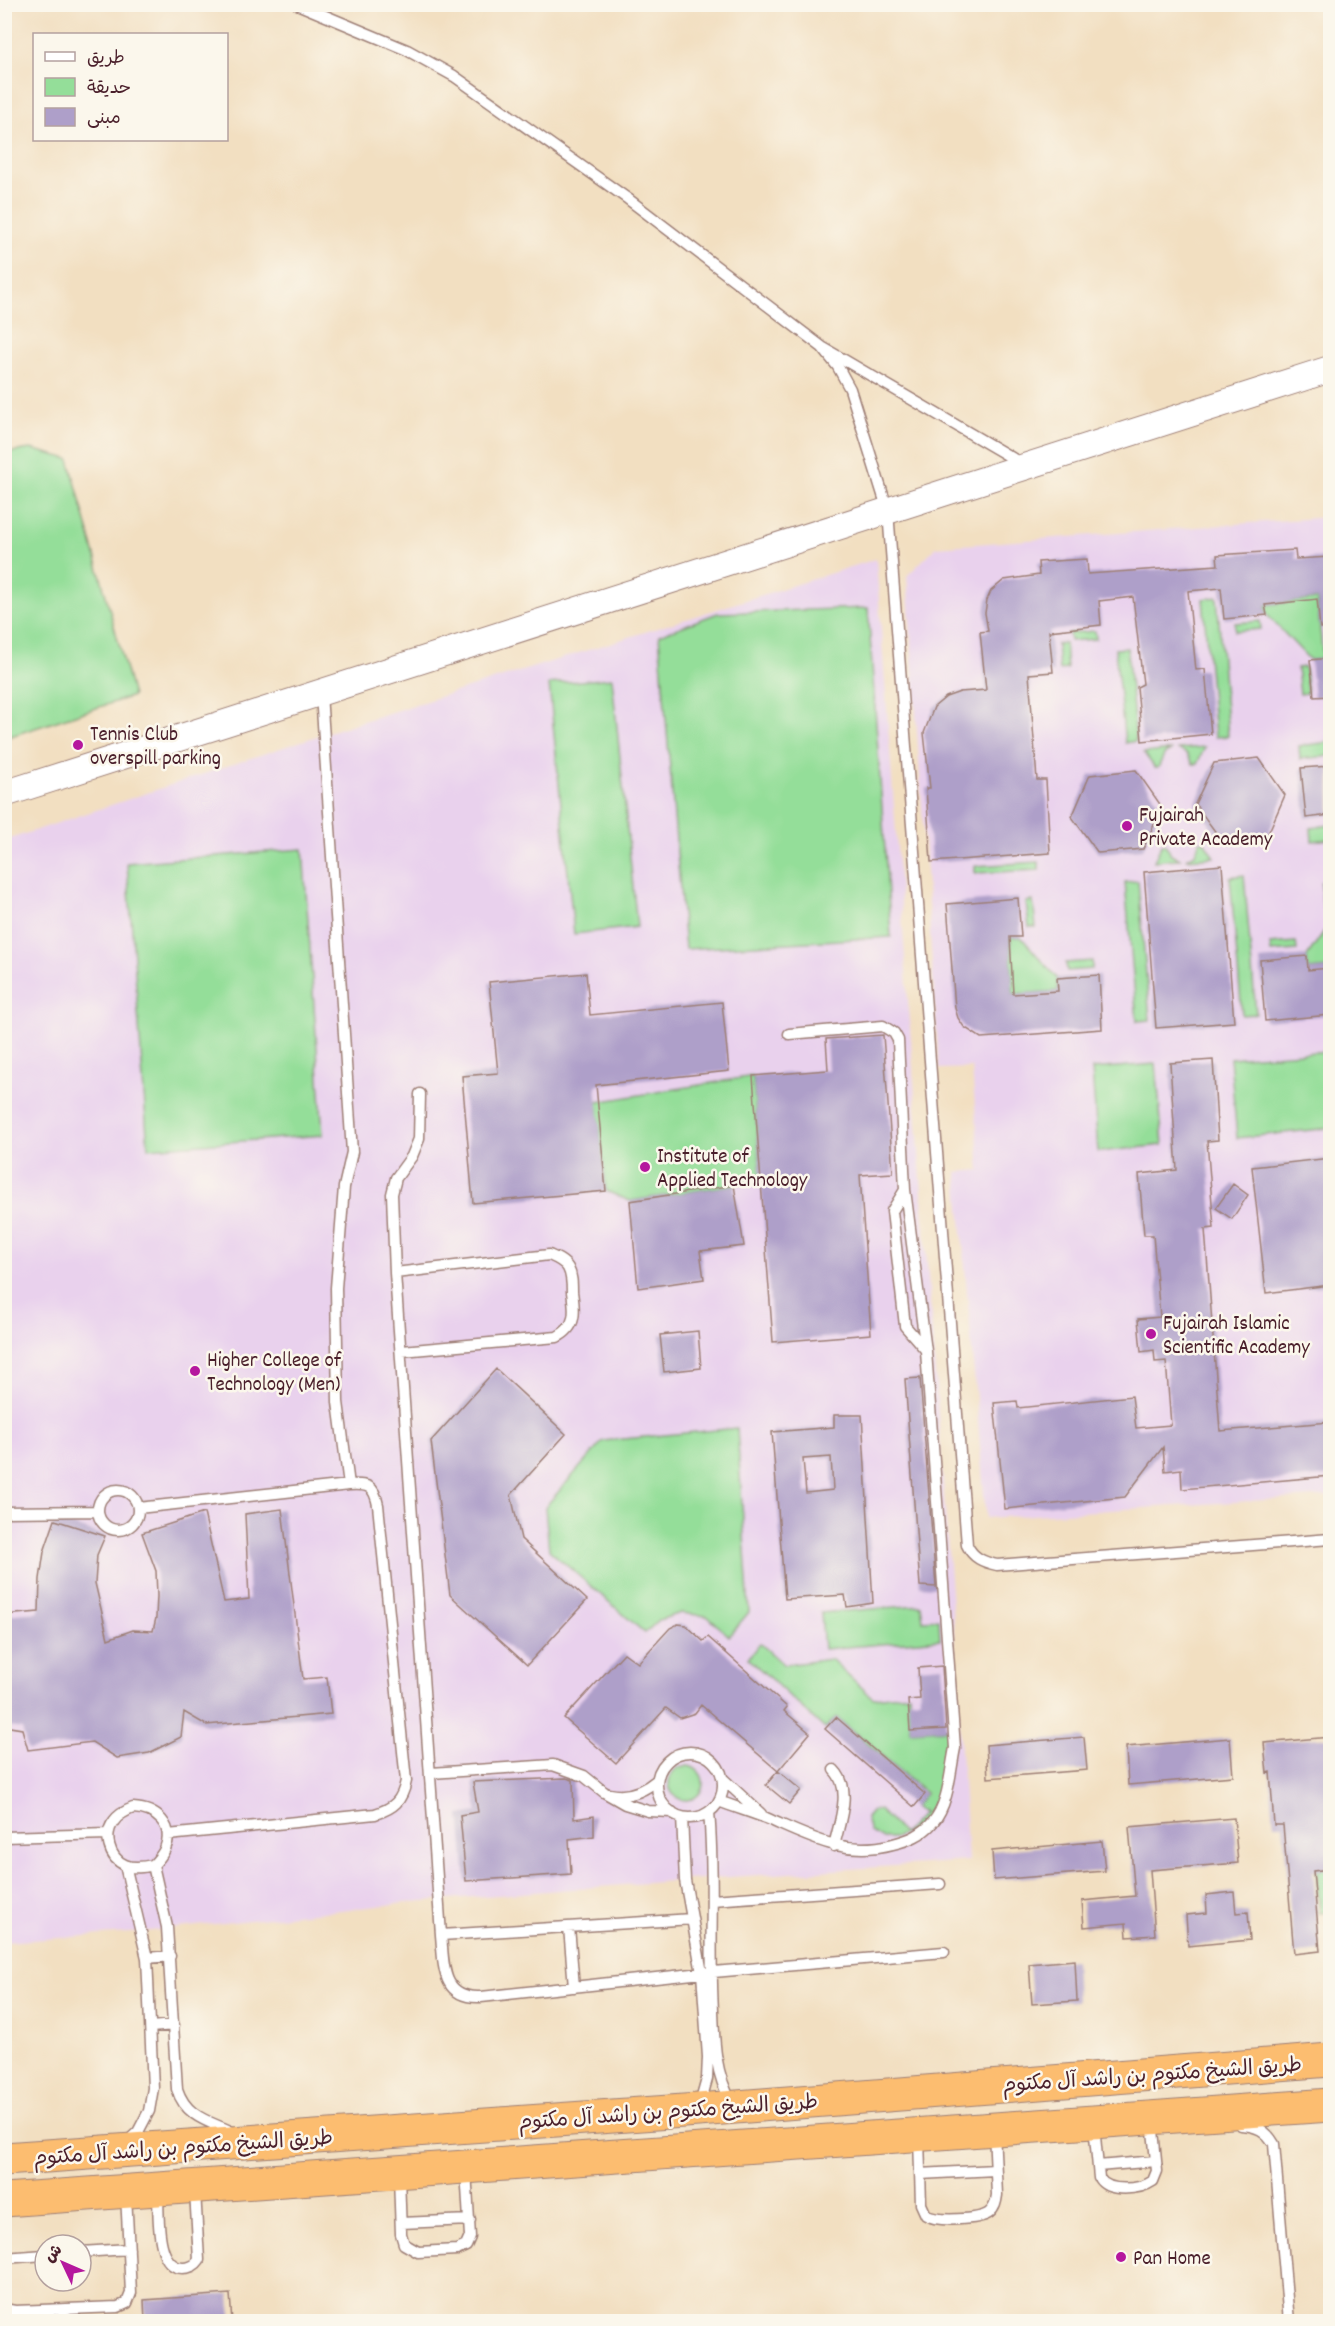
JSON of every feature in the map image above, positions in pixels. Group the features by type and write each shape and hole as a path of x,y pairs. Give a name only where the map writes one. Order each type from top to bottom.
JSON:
{"highway":[{"name":"طريق الشيخ مكتوم بن راشد آل مكتوم","path":"4,2159 698,2110 1330,2060"},
{"name":"طريق الشيخ مكتوم بن راشد آل مكتوم","path":"4,2200 1152,2118 1198,2121 1330,2104"}],"street":[{"path":"4,794 1330,369"}],"lane":[{"path":"297,4 407,50 454,76 628,199 822,347 1026,466"},
{"path":"822,347 838,367 850,389 888,511 967,1545 976,1558 997,1565 1330,1539"},
{"path":"321,693 352,1152 344,1187 336,1288 338,1402 349,1485"},
{"path":"719,1801 834,1846 871,1848 913,1838 933,1821 944,1799 955,1748 926,1351 905,1190 898,1040 894,1033 883,1026 789,1034"},
{"path":"420,1094 419,1139 412,1156 396,1178 392,1194 395,1273 441,1935 446,1976 456,1991 464,1995 481,1997 706,1973 944,1952"},
{"path":"905,1190 892,1211 906,1326 926,1351"},
{"path":"395,1273 549,1255 563,1262 568,1268 571,1275 575,1311 570,1327 557,1337 402,1351"},
{"path":"138,1508 349,1485 363,1484 370,1487 376,1494 378,1505 406,1781 402,1796 396,1805 375,1814 168,1835"},
{"path":"113,1490 127,1492 138,1508 134,1522 123,1530 115,1530 103,1524 98,1511 102,1498 113,1490"},
{"path":"4,1512 98,1511"},
{"path":"431,1773 553,1765 584,1776 604,1792 636,1809 677,1814 700,1816 709,1812 719,1801 723,1786 718,1768 711,1759 691,1752 671,1757 663,1765 657,1780 658,1796 664,1805 677,1814 685,1880 706,1973 716,2061 721,2081 734,2106"},
{"path":"834,1770 843,1784 844,1795 834,1846"},
{"path":"722,1778 766,1818"},
{"path":"604,1792 615,1795 638,1792 657,1780"},
{"path":"133,1808 146,1808 157,1814 165,1823 168,1835 164,1851 153,1865 137,1868 125,1865 115,1858 109,1846 108,1834 112,1822 133,1808"},
{"path":"698,2110 706,2089 708,2068 706,1973 712,1900 712,1842 709,1812"},
{"path":"4,1837 108,1834"},
{"path":"99,2152 122,2146 138,2132 149,2110 153,2088 147,1958 125,1865"},
{"path":"153,1865 167,1927 177,2089 185,2107 194,2115 255,2142"},
{"path":"712,1900 940,1884"},
{"path":"441,1935 692,1918"},
{"path":"569,1926 574,1987"},
{"path":"147,1958 170,1956"},
{"path":"151,2027 174,2025"},
{"path":"1094,2123 1099,2178 1106,2186 1117,2188 1148,2184 1153,2181 1157,2171 1152,2118"},
{"path":"1231,2126 1251,2126 1261,2129 1274,2144 1289,2322"},
{"path":"919,2135 922,2210 926,2215 938,2220 985,2215 992,2211 996,2203 994,2130"},
{"path":"1098,2166 1156,2161"},
{"path":"399,2172 402,2239 412,2251 452,2251 462,2249 469,2241 470,2220 466,2168"},
{"path":"920,2174 995,2170"},
{"path":"142,2191 162,2251 169,2264 179,2268 194,2266 199,2260 194,2187"},
{"path":"4,2309 15,2311 127,2303 131,2293 129,2249 142,2191"},
{"path":"400,2223 470,2220"},
{"path":"93,2251 129,2249"},
{"path":"4,2258 33,2256"}],"shaded area":[{"name":"Fujairah Private Academy","path":"1330,517 1330,1496 986,1518 957,1172 980,1170 972,1068 939,1069 907,576 936,547"},
{"name":"Institute of Applied Technology","path":"876,559 952,1606 968,1861 423,1901 141,1932 5,1942 4,841 338,729"}],"green space":[{"path":"31,449 69,459 133,696 5,738 5,453"},
{"path":"1217,597 1228,736 1215,737 1203,599"},
{"path":"1317,599 1323,659 1310,660 1267,615 1265,605"},
{"path":"868,608 891,937 685,949 659,635 718,613"},
{"path":"1260,621 1261,629 1235,631 1235,623"},
{"path":"1095,631 1096,639 1070,641 1069,633"},
{"path":"1065,643 1067,669 1059,670 1057,644"},
{"path":"1127,648 1136,741 1125,743 1115,649"},
{"path":"1305,667 1307,693 1300,694 1297,668"},
{"path":"612,678 637,927 574,934 549,684"},
{"path":"1330,742 1330,756 1300,759 1299,746"},
{"path":"1205,747 1197,764 1193,764 1187,754 1178,749"},
{"path":"1172,750 1164,755 1158,768 1155,768 1144,753"},
{"path":"1330,825 1330,839 1312,841 1311,828"},
{"path":"1200,841 1204,841 1214,857 1186,859 1195,854"},
{"path":"1162,844 1165,844 1171,854 1180,859 1154,861"},
{"path":"303,849 323,1135 148,1148 127,863"},
{"path":"1039,862 1039,870 975,873 975,866"},
{"path":"1244,875 1256,1014 1242,1015 1230,877"},
{"path":"1138,881 1150,1020 1137,1021 1125,882"},
{"path":"1328,881 1330,906 1323,907 1321,882"},
{"path":"1033,901 1036,927 1029,927 1026,902"},
{"path":"1330,923 1330,968 1308,970 1307,956"},
{"path":"1010,937 1021,937 1057,978 1058,991 1013,994"},
{"path":"1296,942 1297,950 1271,952 1270,944"},
{"path":"1092,961 1092,969 1067,971 1066,963"},
{"path":"1330,1051 1330,1128 1237,1138 1230,1058"},
{"path":"1156,1064 1163,1145 1098,1152 1092,1069"},
{"path":"753,1076 761,1178 734,1185 630,1201 606,1191 597,1102"},
{"path":"737,1428 749,1612 729,1636 707,1616 681,1613 659,1620 645,1633 549,1550 545,1507 603,1441"},
{"path":"921,1605 923,1620 939,1619 940,1639 824,1649 821,1613"},
{"path":"760,1643 784,1665 831,1659 873,1698 909,1694 910,1731 949,1729 940,1798 933,1817 897,1838 882,1838 870,1832 866,1818 872,1811 879,1809 903,1834 924,1812 914,1807 926,1793 836,1717 825,1729 748,1658"},
{"path":"686,1766 698,1771 703,1783 698,1795 686,1800 674,1795 669,1783 674,1771"},
{"path":"1330,1869 1330,1912 1320,1913 1316,1871"}],"building":[{"path":"1295,550 1296,559 1330,557 1330,627 1320,628 1317,599 1265,605 1267,615 1224,619 1221,588 1188,591 1196,670 1205,669 1211,734 1142,741 1137,687 1143,684 1133,597 1099,601 1101,625 1049,631 1053,672 1029,674 1037,780 1046,780 1050,853 931,862 926,788 930,788 924,733 934,707 946,697 960,692 986,690 980,632 988,631 985,613 991,591 1004,580 1039,575 1038,562 1087,559 1088,574 1218,565 1217,555"},
{"path":"1330,658 1330,696 1314,697 1310,660"},
{"path":"1259,758 1285,795 1267,836 1222,841 1195,804 1214,763"},
{"path":"1330,766 1330,815 1306,818 1301,768"},
{"path":"1136,770 1162,807 1143,849 1098,853 1072,817 1090,775"},
{"path":"1222,865 1234,1022 1156,1028 1144,872"},
{"path":"1018,898 1021,937 1010,937 1013,994 1058,991 1057,978 1099,975 1102,1029 981,1038 964,1027 958,1018 955,1008 947,904"},
{"path":"1307,956 1308,970 1330,968 1330,1015 1265,1021 1260,960"},
{"path":"586,973 590,1015 722,1002 729,1071 596,1085 606,1191 473,1203 462,1076 498,1073 489,982"},
{"path":"883,1035 893,1173 860,1175 871,1334 773,1342 753,1076 828,1070 826,1039"},
{"path":"1213,1060 1218,1140 1207,1141 1214,1228 1205,1229 1220,1431 1330,1422 1330,1476 1182,1489 1181,1469 1165,1471 1163,1447 1125,1497 1005,1509 994,1403 1017,1401 1018,1408 1132,1396 1136,1428 1171,1425 1166,1361 1155,1362 1154,1350 1141,1352 1138,1319 1160,1317 1153,1235 1144,1235 1139,1174 1177,1170 1170,1063"},
{"path":"1330,1158 1330,1285 1266,1293 1252,1167"},
{"path":"1233,1184 1248,1195 1232,1219 1216,1208"},
{"path":"734,1185 744,1246 700,1251 704,1279 638,1288 630,1201"},
{"path":"698,1331 701,1368 664,1372 660,1335"},
{"path":"496,1369 566,1434 511,1495 521,1539 587,1600 527,1665 450,1595 431,1441"},
{"path":"920,1378 936,1587 920,1586 905,1379"},
{"path":"834,1415 862,1415 873,1603 847,1607 845,1595 785,1599 772,1432 834,1427","holes":["831,1457 833,1490 806,1493 803,1459"]},
{"path":"282,1509 303,1679 327,1677 331,1714 206,1725 184,1712 181,1737 149,1753 117,1758 92,1742 28,1750 22,1729 4,1726 4,1615 39,1612 44,1552 55,1520 105,1536 97,1555 95,1583 108,1639 133,1630 153,1631 156,1618 156,1571 142,1533 204,1513 224,1602 249,1599 245,1514"},
{"path":"678,1624 686,1625 703,1641 708,1637 787,1707 784,1711 810,1733 778,1771 701,1705 695,1713 680,1718 666,1708 616,1763 564,1718 624,1653 638,1663 670,1628"},
{"path":"942,1666 946,1729 910,1731 908,1700 920,1699 918,1668"},
{"path":"836,1717 925,1794 914,1807 825,1729"},
{"path":"1084,1737 1087,1770 988,1778 986,1745"},
{"path":"1330,1737 1330,1869 1313,1871 1320,1951 1294,1954 1283,1825 1274,1825 1270,1772 1267,1773 1264,1743"},
{"path":"1230,1738 1233,1776 1128,1785 1126,1747"},
{"path":"778,1771 801,1790 789,1804 766,1785"},
{"path":"566,1778 573,1780 574,1819 594,1816 594,1836 569,1839 571,1874 466,1881 460,1815 478,1812 473,1782"},
{"path":"1234,1818 1238,1863 1150,1870 1155,1935 1127,1937 1126,1923 1084,1927 1082,1901 1135,1896 1129,1827"},
{"path":"1102,1841 1105,1871 994,1880 992,1851"},
{"path":"1234,1892 1236,1913 1248,1912 1250,1940 1188,1946 1186,1915 1207,1913 1206,1895"},
{"path":"1075,1960 1077,2001 1032,2004 1029,1964"},
{"path":"230,2294 232,2322 145,2322 144,2300"}],"place":[{"name":"Tennis Club overspill parking","path":"78,745"},
{"name":"Fujairah Private Academy","path":"1127,826"},
{"name":"Institute of Applied Technology","path":"645,1167"},
{"name":"Fujairah Islamic Scientific Academy","path":"1151,1334"},
{"name":"Higher College of Technology (Men)","path":"195,1371"},
{"name":"Pan Home","path":"1121,2257"}]}
